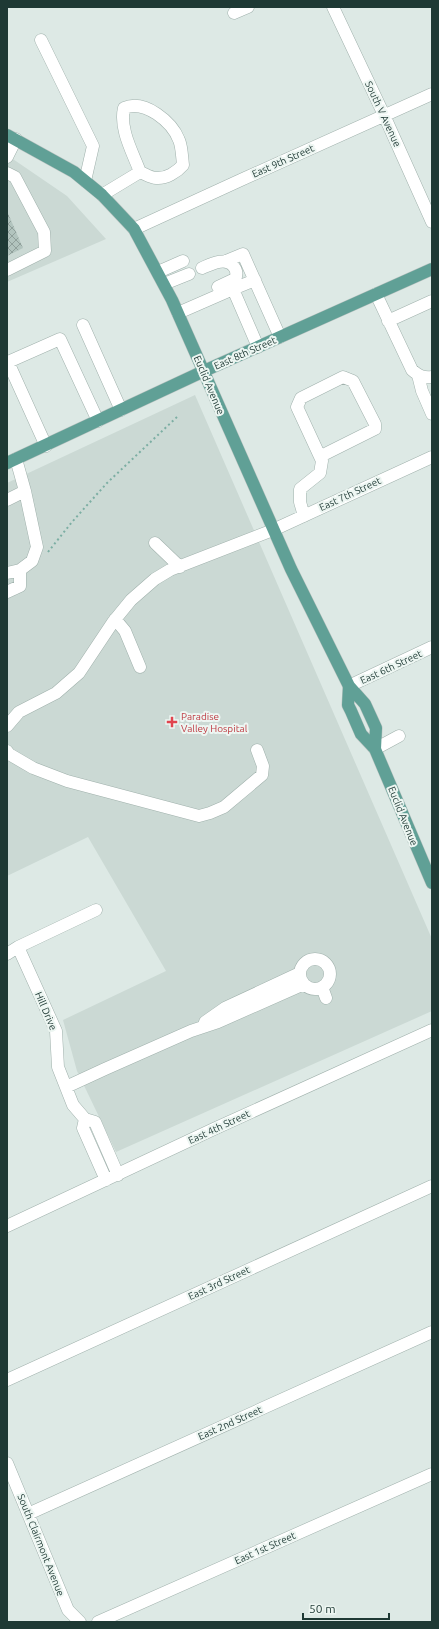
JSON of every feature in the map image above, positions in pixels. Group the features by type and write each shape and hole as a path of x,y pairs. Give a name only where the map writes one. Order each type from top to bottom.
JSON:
{"main road":[{"name":"Euclid Avenue","path":"11,137 74,172 102,195 134,229 158,272 178,313 273,530 349,686 348,705 361,734 375,749 432,883"},
{"name":"East 8th Street","path":"10,462 204,371 432,269"}],"street":[{"path":"234,13 248,7"},
{"name":"South V Avenue","path":"333,7 432,222"},
{"path":"41,40 93,146 84,181"},
{"name":"East 9th Street","path":"134,229 432,94"},
{"path":"130,105 153,111 171,126 180,141 183,165 179,170 169,175 157,178 140,172 125,130 122,116 124,108 130,105"},
{"path":"7,157 11,137"},
{"path":"102,195 140,172"},
{"path":"7,173 15,177 44,232 45,251 7,270"},
{"path":"202,268 243,254 280,337"},
{"path":"158,272 183,261"},
{"path":"212,298 216,288 235,279 236,269 232,264 226,261"},
{"path":"164,284 189,274"},
{"path":"178,313 255,280"},
{"path":"233,289 258,347"},
{"path":"376,294 412,370 425,378 432,377"},
{"path":"388,320 432,301"},
{"path":"83,325 121,410"},
{"path":"46,446 8,362 60,339 98,421"},
{"path":"418,375 422,391 432,414"},
{"path":"304,516 300,502 300,489 320,473 322,461 298,407 298,402 301,398 343,378 349,379 353,381 375,424 375,429 320,456"},
{"name":"East 7th Street","path":"7,726 19,712 56,693 80,673 115,619 131,600 155,579 180,567 273,530 429,458"},
{"path":"7,573 20,570 32,561 37,547 25,491 10,462"},
{"path":"7,500 25,491"},
{"path":"155,543 180,567"},
{"path":"7,592 20,586 20,570"},
{"path":"115,619 125,631 140,667"},
{"name":"East 6th Street","path":"349,686 431,649"},
{"path":"375,749 399,736"},
{"path":"7,751 9,754 34,768 67,781 198,816 224,807 262,774 264,766 257,750"},
{"path":"7,954 18,947 96,910"},
{"name":"Hill Drive","path":"18,947 56,1031 58,1067 73,1105 85,1119 95,1122 118,1175"},
{"path":"316,959 321,960 328,967 330,972 328,982 322,987 313,988 302,978 303,965 316,959"},
{"path":"66,1088 191,1031 214,1017 225,1008 302,978"},
{"path":"322,987 326,998"},
{"name":"East 4th Street","path":"7,1226 216,1128 432,1030"},
{"path":"85,1119 83,1128 106,1180"},
{"name":"East 3rd Street","path":"7,1380 432,1186"},
{"name":"East 2nd Street","path":"28,1514 432,1332"},
{"name":"South Clairmont Avenue","path":"7,1463 68,1610 80,1622"},
{"name":"East 1st Street","path":"98,1622 432,1474"}],"path":[{"path":"44,557 72,522 107,483 177,417"}],"shaded area":[{"path":"7,155 67,196 106,239 7,282"},
{"name":"Paradise Valley Hospital","path":"195,395 432,939 432,1011 116,1152 77,1071 63,1020 166,971 88,837 7,876 7,483"}],"building":[{"path":"7,211 23,248 7,256"}],"place":[{"name":"Paradise Valley Hospital","path":"172,722"}]}
